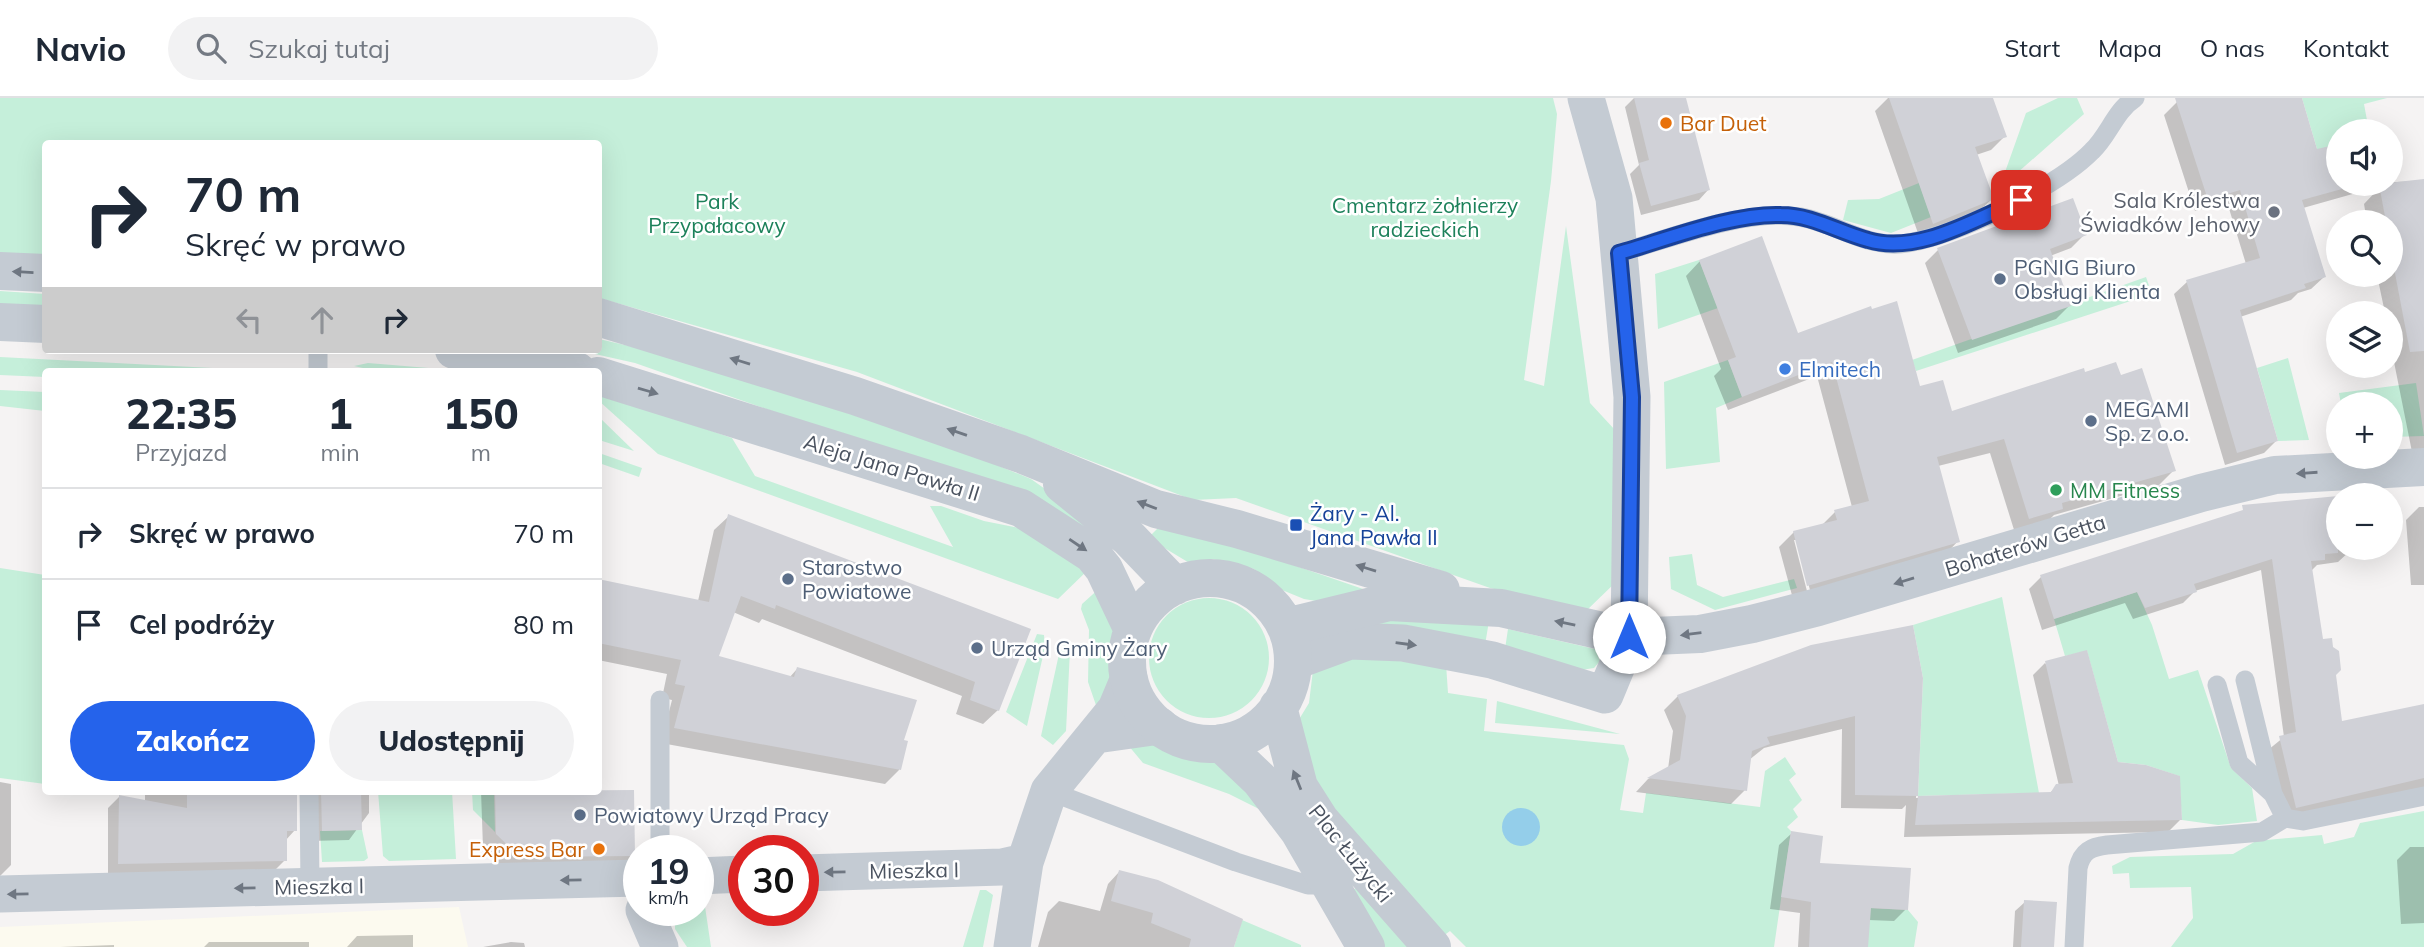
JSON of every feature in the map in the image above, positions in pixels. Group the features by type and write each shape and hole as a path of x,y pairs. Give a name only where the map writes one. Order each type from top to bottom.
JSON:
{"street":[{"path":"1290,645 1350,641 1403,643 1492,660 1605,695 1629,637 1632,397 1614,198 1586,98"},
{"path":"0,271 42,274"},
{"path":"602,318 855,396 1021,454 1156,509 1237,529 1501,608"},
{"path":"0,322 42,324"},
{"path":"494,354 562,368"},
{"name":"Aleja Jana Pawła II","path":"602,377 1021,508 1092,554 1104,569 1133,630"},
{"path":"1021,454 1120,531 1175,586"},
{"name":"Bohaterów Getta","path":"1290,645 1389,602 1501,608 1629,637 1676,636 1752,624 2201,493 2275,475 2424,467"},
{"path":"1200,578 1226,580 1251,589 1272,605 1290,645 1287,693 1273,716 1252,733 1220,743 1202,743 1176,737 1160,726 1138,702 1129,678 1128,654 1133,630 1143,612 1157,597 1175,586 1200,578"},
{"path":"1012,947 1025,863 1049,791 1116,709 1129,678"},
{"name":"Plac Łużycki","path":"1278,707 1299,787 1313,809 1410,925 1432,947"},
{"path":"1096,735 1160,726"},
{"name":"Plac Łużycki","path":"1220,743 1260,780 1298,831 1366,947"},
{"name":"Mieszka I","path":"819,873 1002,867 1025,863"},
{"name":"Mieszka I","path":"0,894 310,886 623,891"},
{"path":"652,926 660,947"}],"lane":[{"path":"1619,253 1724,223 1778,214 1803,217 1877,243 1897,244 1926,239 2021,200 2056,178 2094,149 2115,117 2135,98"},
{"path":"2245,680 2273,794 2285,818"},
{"path":"2217,685 2239,763 2273,794"},
{"path":"660,700 660,835"},
{"path":"1049,791 1237,862 1308,885 1330,885"},
{"path":"309,795 310,886"},
{"path":"2074,947 2078,873 2082,857 2089,849 2107,845 2262,832 2285,818 2303,821 2424,796"}],"shaded area":[{"path":"459,907 468,947 0,947 0,927"}],"green space":[{"name":"Park Przypałacowy","path":"0,98 1553,98 1557,114 1551,181 1524,380 1544,386 1566,226 1590,403 1615,430 1617,581 1586,611 1490,588 1236,498 1193,500 857,372 602,299 602,140 42,140 42,256 0,253"},
{"path":"2058,98 2077,98 2084,114 1999,189 2026,113"},
{"path":"2302,98 2387,98 2364,104 2367,119 2326,119 2326,160 2317,149"},
{"path":"1919,183 1931,217 1891,233 1843,220 1848,200 1879,199"},
{"path":"1699,260 1718,308 1658,329 1655,274"},
{"path":"2146,277 2152,294 1916,371 1912,360"},
{"path":"0,291 42,294 42,311 0,309"},
{"path":"602,340 681,358 965,452 1031,479 1117,540 806,423 635,363 595,354 602,354"},
{"path":"0,357 211,368 42,368 42,377 0,375"},
{"path":"2288,358 2309,440 2278,441 2257,368"},
{"path":"1728,360 1742,397 1716,408 1720,462 1666,469 1664,382"},
{"path":"368,363 429,368 363,368 354,366"},
{"path":"2416,383 2424,436 2403,437 2403,392 2347,392"},
{"path":"0,390 42,392 42,411 0,406"},
{"path":"602,393 732,438 755,476 953,547 930,506 941,506 984,521 1024,529 1089,569 1058,599 658,454 602,404"},
{"path":"602,420 634,451 602,441"},
{"path":"602,454 642,468 639,477 602,464"},
{"path":"1165,521 1366,590 1322,602 1304,599 1282,590 1254,569 1213,559 1200,565 1191,564 1148,538"},
{"path":"1692,554 1697,585 1723,597 1794,579 1797,588 1715,610 1671,589 1669,557"},
{"path":"0,568 42,575 42,784 0,778"},
{"path":"1102,586 1116,620 1110,655 1111,682 1098,711 1088,682 1089,630 1081,609 1082,604"},
{"path":"2137,592 2152,625 2169,679 2198,670 2231,768 2252,788 2257,821 2218,825 2182,820 2179,776 2146,765 2118,762 2087,651 2065,656 2054,619"},
{"path":"2002,597 2039,793 1918,796 1923,678 1913,625"},
{"path":"1209,598 1232,603 1251,616 1264,635 1269,658 1264,681 1251,700 1232,713 1209,718 1186,713 1167,700 1154,681 1149,658 1154,635 1167,616 1186,603"},
{"path":"1351,615 1489,621 1485,645 1386,627"},
{"path":"1508,629 1595,649 1600,661 1594,668 1581,670 1505,649"},
{"path":"1037,634 1044,635 1045,647 1027,726 1006,712"},
{"path":"1065,643 1070,650 1066,731 1053,745 1041,736 1059,654"},
{"path":"1336,657 1446,664 1448,693 1487,699 1484,731 1624,745 1629,759 1620,810 1643,813 1646,793 1760,807 1765,771 1785,757 1796,774 1789,780 1802,800 1793,809 1798,817 1787,827 1791,831 1774,947 1466,947 1450,931 1439,939 1325,805 1295,726 1309,703 1313,670"},
{"path":"1497,701 1620,734 1495,723"},
{"path":"1152,741 1187,755 1210,757 1269,814 1229,794 1143,763 1128,745"},
{"path":"378,795 452,795 456,859 389,861 383,856"},
{"path":"472,795 494,795 495,832 473,810"},
{"path":"2424,811 2424,947 2171,947 2193,918 2191,887 2130,888 2129,873 2113,874 2112,866 2130,857 2233,854 2256,841 2322,835 2324,844 2354,837 2360,823"},
{"path":"362,830 368,858 364,861 322,862 320,831"},
{"path":"1360,886 1417,947 1381,947 1350,891"},
{"path":"980,890 986,890 993,895 983,947 963,947"},
{"path":"1868,908 1908,910 1918,922 1914,947 1868,947"},
{"path":"1242,920 1301,945 1301,947 1234,947"},
{"path":"675,926 708,926 711,947 687,947"}],"water":[{"path":"1521,808 1534,814 1540,827 1534,840 1521,846 1508,840 1502,827 1508,814"}],"building":[{"path":"1634,98 1686,98 1710,190 1651,206 1639,163 1649,160"},
{"path":"1889,98 1993,98 2007,137 1975,147 1994,199 1933,224"},
{"path":"2175,98 2302,98 2317,149 2326,147 2326,193 2302,200 2326,277 2304,284 2306,288 2240,310 2278,441 2237,453 2186,280 2260,258 2240,190 2208,200"},
{"path":"2424,179 2424,351 2410,352 2403,301 2400,301 2398,287 2403,287 2403,210 2384,210 2381,196 2403,196 2403,181"},
{"path":"2073,198 2087,235 2050,249 2071,306 1972,340 1937,248"},
{"path":"1762,236 1798,333 1871,306 1872,309 1897,301 1920,386 1943,380 1952,411 2084,368 2085,372 2116,362 2121,375 2142,368 2176,471 2062,503 2063,509 2029,519 2004,439 1937,457 1960,542 1807,586 1793,531 1837,520 1834,510 1869,501 1832,362 1742,397 1728,360 1736,357 1699,260"},
{"path":"2326,497 2325,560 2311,561 2323,639 2332,638 2333,647 2339,651 2341,670 2336,675 2342,721 2424,704 2424,778 2296,808 2279,736 2296,732 2272,559 2194,584 2197,592 2145,608 2137,592 2054,619 2040,575 2243,510 2242,505"},
{"path":"728,514 1031,629 999,711 970,700 975,682 776,605 775,609 741,596 719,656 794,677 797,667 917,700 904,740 908,741 901,770 674,728 685,686 675,684 681,660 602,644 602,580 709,602"},
{"path":"1913,625 1923,678 1918,796 1855,795 1855,716 1767,737 1770,744 1752,751 1747,791 1647,778 1680,760 1686,716 1677,695 1811,645"},
{"path":"2087,650 2118,762 2146,765 2180,776 2182,820 1915,825 1918,796 2051,792 2056,784 2073,783 2045,661"},
{"name":"Powiatowy Urząd Pracy","path":"602,790 634,790 635,835 623,835 623,856 520,857 496,834 495,795 602,795"},
{"path":"119,795 187,808 187,795 297,795 297,831 287,831 287,861 118,864"},
{"path":"321,795 361,795 362,830 322,831"},
{"path":"1791,831 1823,836 1820,863 1911,868 1908,910 1871,908 1868,947 1809,947 1811,902 1781,897"},
{"path":"1119,870 1158,880 1243,919 1234,947 1189,947 1191,939 1151,923 1153,913 1111,901"},
{"path":"2024,900 2057,902 2054,947 2021,947"}],"place":[{"name":"Bar Duet","path":"1666,123"},
{"name":"Sala Królestwa Świadków Jehowy","path":"2274,212"},
{"name":"PGNIG Biuro Obsługi Klienta","path":"2000,279"},
{"name":"Elmitech","path":"1785,369"},
{"name":"MEGAMI Sp. z o.o.","path":"2091,421"},
{"name":"MM Fitness","path":"2056,490"},
{"name":"Żary - Al. Jana Pawła II","path":"1296,525"},
{"name":"Starostwo Powiatowe","path":"788,579"},
{"name":"Urząd Gminy Żary","path":"977,648"},
{"name":"Powiatowy Urząd Pracy","path":"580,815"},
{"name":"Express Bar","path":"599,849"}],"route":[{"path":"1629,637 1632,397 1619,253 1724,223 1778,214 1803,217 1877,243 1909,243 1926,239 2021,200"}],"park label":[{"name":"Cmentarz żołnierzy radzieckich","path":"1425,217"}]}
